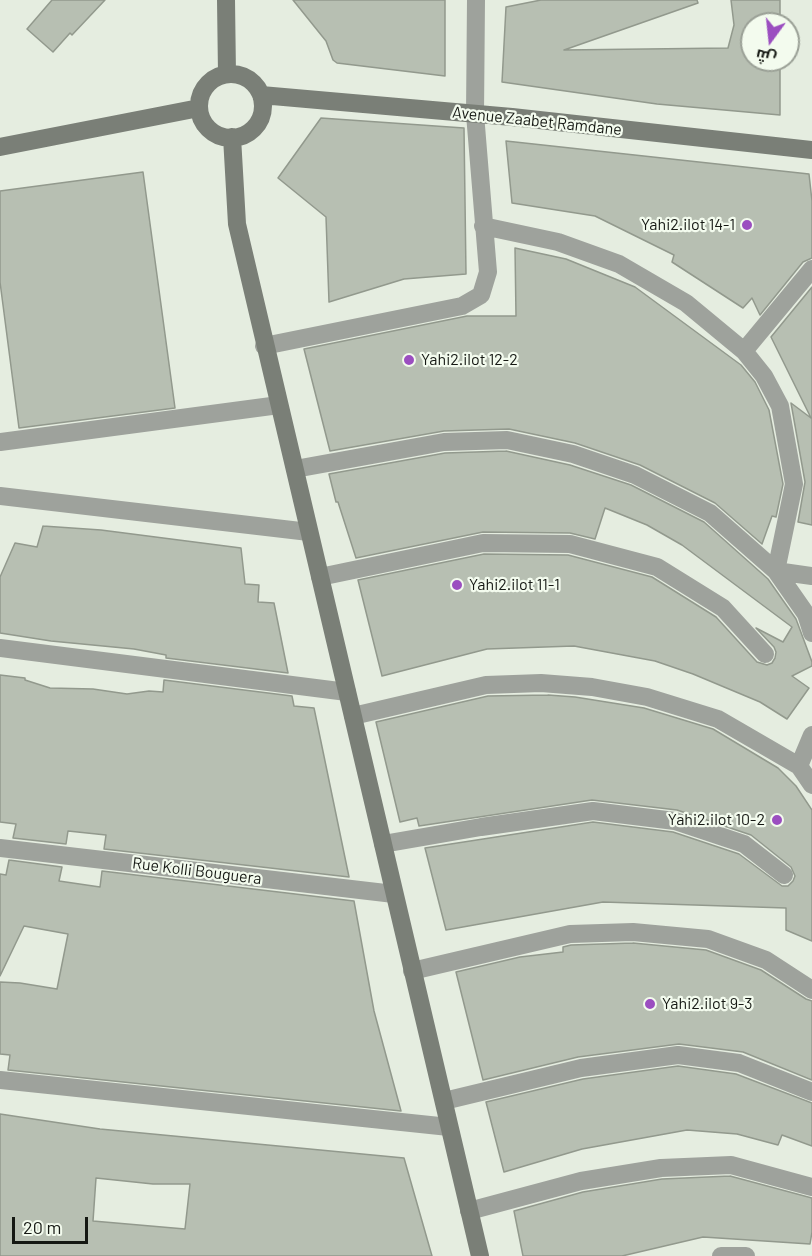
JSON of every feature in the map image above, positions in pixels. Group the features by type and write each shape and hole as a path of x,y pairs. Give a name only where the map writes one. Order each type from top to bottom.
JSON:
{"main road":[{"path":"226,0 227,74"},
{"path":"227,74 243,76 251,81 261,95 261,115 257,123 250,131 232,137 214,132 206,126 199,108 203,90 217,76 227,74"},
{"name":"Avenue Zaabet Ramdane","path":"261,95 475,114 812,150"},
{"path":"0,147 199,108"},
{"path":"232,137 237,224 264,346 480,1256"}],"street":[{"path":"264,346 462,306 481,295 488,273 475,114 476,0"},
{"path":"483,226 558,242 619,264 686,303 744,351 764,376 780,406 794,484 776,571"},
{"path":"744,351 812,269"},
{"path":"0,442 279,405"},
{"path":"295,469 444,442 507,440 573,454 635,475 710,513 776,571 806,614 812,633"},
{"path":"0,496 309,532"},
{"path":"320,577 483,543 570,544 657,567 723,608 765,654"},
{"path":"776,571 812,576"},
{"path":"0,648 347,692"},
{"path":"352,716 486,685 541,683 592,687 647,697 718,719 799,766 812,785"},
{"path":"799,766 812,735"},
{"path":"383,844 593,811 675,821 744,844 784,875"},
{"name":"Rue Kolli Bouguera","path":"0,848 394,894"},
{"path":"412,971 570,934 633,932 708,939 766,960 812,990"},
{"path":"444,1101 581,1068 678,1056 739,1063 812,1092"},
{"path":"0,1080 449,1126"},
{"path":"469,1211 580,1181 661,1168 731,1164 812,1187"},
{"path":"721,1256 746,1256"}],"building":[{"path":"52,0 105,0 53,52 27,29"},
{"path":"293,0 445,0 445,76 337,63 333,60 326,41"},
{"path":"541,0 697,0 698,3 564,50 728,48 734,25 731,0 780,0 780,12 740,12 740,72 780,72 780,115 657,104 502,82 506,7"},
{"path":"321,118 464,128 466,274 404,279 329,302 326,217 278,178"},
{"name":"Yahi2.ilot 14-1","path":"506,141 809,174 812,201 812,258 803,262 760,315 752,298 743,308 672,262 674,255 595,216 512,203"},
{"path":"143,172 175,408 19,428 0,282 0,191"},
{"path":"515,248 566,259 635,287 741,365 755,382 769,410 783,484 776,517 772,516 762,544 715,503 640,465 575,443 509,429 444,431 330,451 304,349 467,316 516,316"},
{"path":"812,287 812,525 798,522 805,482 791,403 811,418 771,337"},
{"name":"Yahi2.ilot 11-1","path":"506,451 570,465 631,485 704,522 768,579 796,619 812,662 812,666 792,676 809,688 787,719 760,702 693,674 655,661 574,646 487,649 382,676 358,580 484,554 568,555 652,577 716,617 757,662 767,665 775,658 774,647 756,628 783,642 792,627 682,545 647,525 605,508 595,539 570,533 483,532 356,558 338,502 336,502 329,474 445,453"},
{"path":"43,526 101,530 241,548 245,584 259,585 258,602 274,603 288,673 166,658 166,655 134,649 51,641 0,633 0,577 15,543 37,547"},
{"path":"0,675 25,678 25,680 50,688 93,689 127,694 163,692 164,680 292,696 294,706 314,708 349,877 104,849 106,835 68,831 66,844 13,838 16,824 0,822"},
{"name":"Yahi2.ilot 10-2","path":"548,695 644,708 713,729 778,768 796,786 812,810 812,941 786,930 786,908 603,902 446,930 425,848 593,822 673,832 739,854 782,886 788,886 793,881 795,876 791,867 751,835 677,810 592,800 419,826 417,818 400,822 376,722 488,696"},
{"path":"9,860 62,867 59,881 100,887 102,871 354,901 374,1011 401,1111 8,1070 10,1055 0,1054 0,982 57,989 68,934 24,926 0,976 0,874 6,875"},
{"name":"Yahi2.ilot 9-3","path":"633,943 706,950 761,970 812,1001 812,1080 743,1052 679,1044 578,1057 483,1080 456,972 520,957 563,952 563,947 571,945"},
{"path":"678,1066 736,1074 812,1103 812,1146 782,1135 778,1145 737,1134 687,1130 582,1149 504,1172 486,1102 583,1079"},
{"path":"0,1114 100,1129 404,1158 432,1256 0,1256","holes":["96,1178 153,1184 190,1184 185,1229 93,1221"]},
{"path":"730,1176 812,1198 810,1244 703,1237 622,1256 523,1256 514,1211 583,1192 662,1179"}],"place":[{"name":"Yahi2.ilot 14-1","path":"747,225"},
{"name":"Yahi2.ilot 12-2","path":"409,360"},
{"name":"Yahi2.ilot 11-1","path":"457,585"},
{"name":"Yahi2.ilot 10-2","path":"777,820"},
{"name":"Yahi2.ilot 9-3","path":"650,1004"}]}
